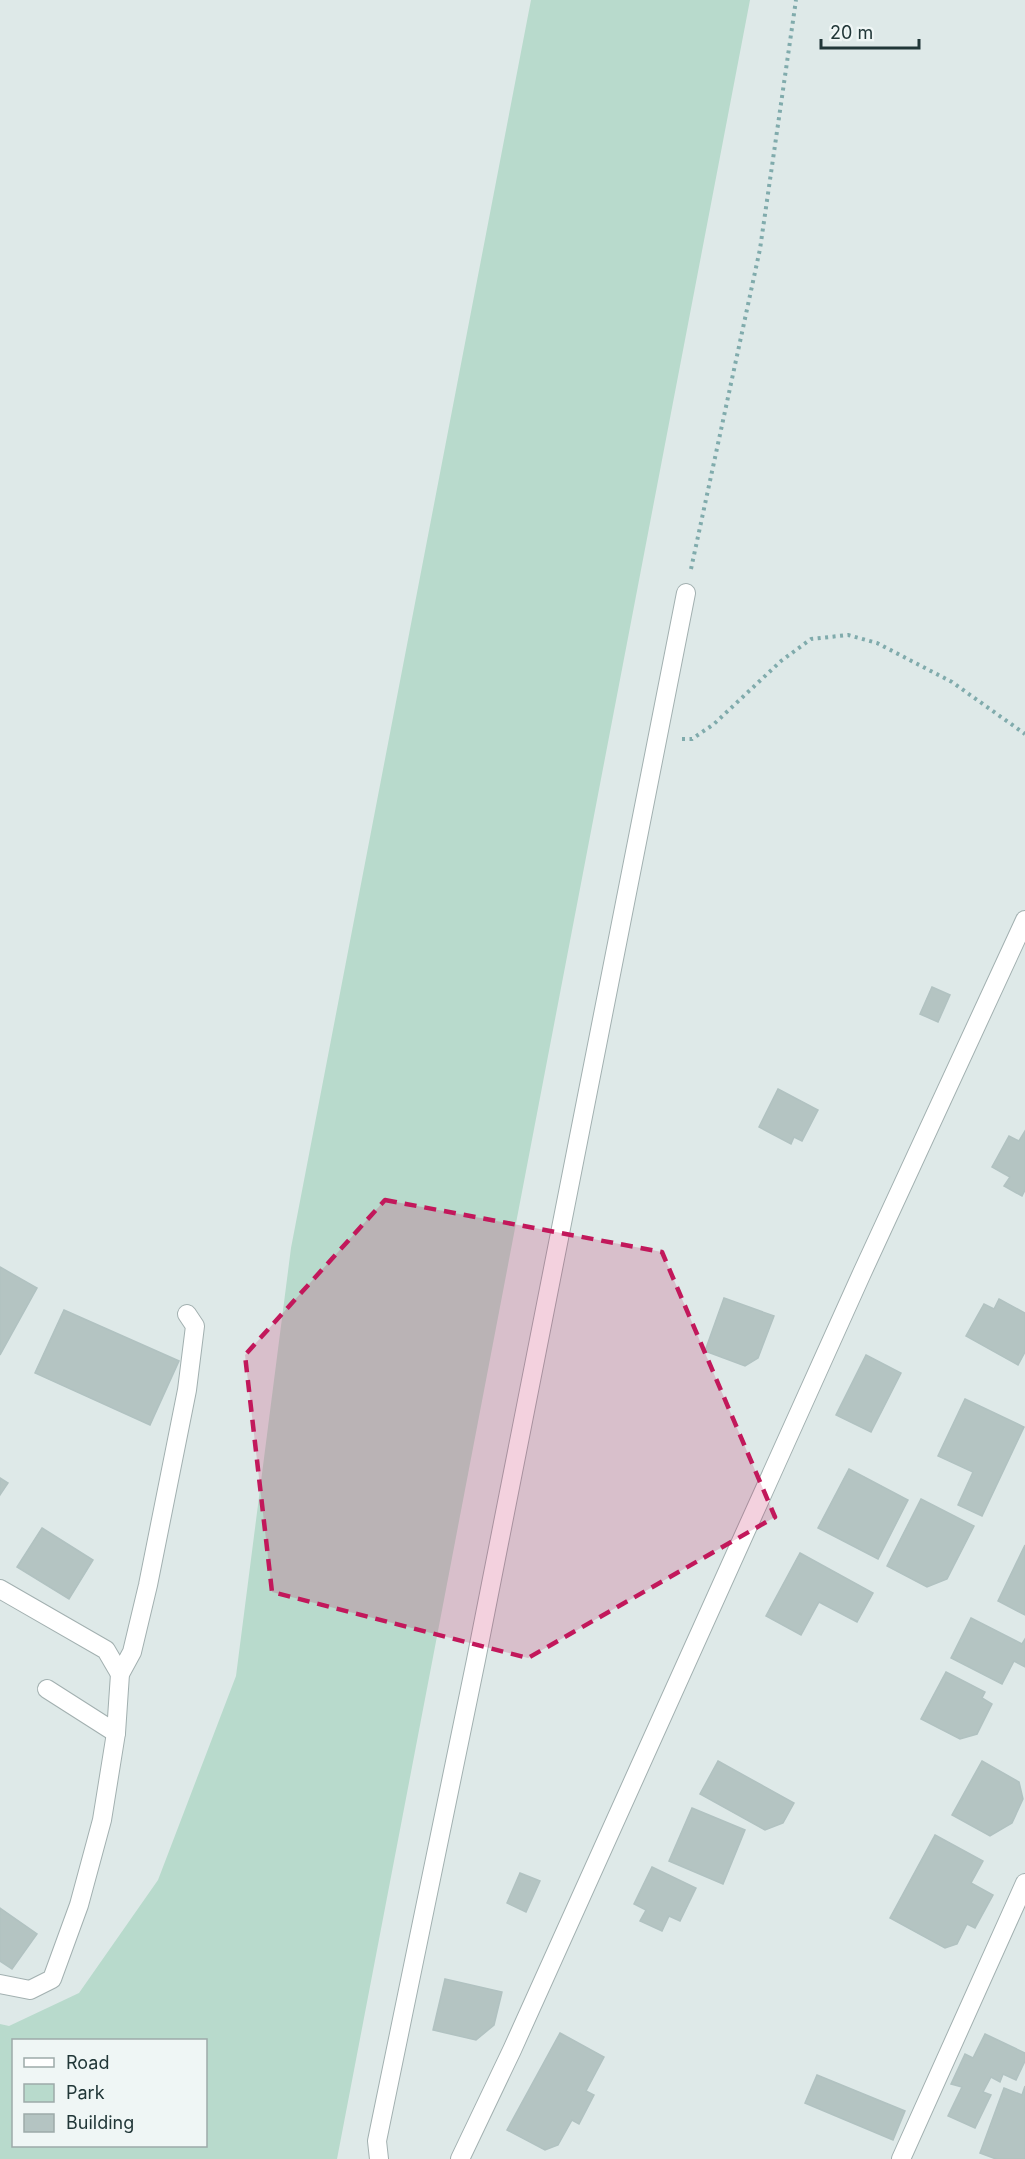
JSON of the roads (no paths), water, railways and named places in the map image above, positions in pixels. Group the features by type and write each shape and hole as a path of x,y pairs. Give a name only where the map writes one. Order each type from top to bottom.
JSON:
{"street":[{"path":"378,2159 377,2141 476,1660 686,593"},
{"path":"460,2159 521,2029 862,1273 1025,920"},
{"path":"0,1984 30,1990 52,1979 79,1905 102,1820 116,1733 120,1674 132,1652 148,1585 187,1390 195,1326 187,1314"},
{"path":"0,1589 106,1650 120,1674"},
{"path":"47,1689 116,1733"},
{"path":"902,2159 1025,1883"}]}
